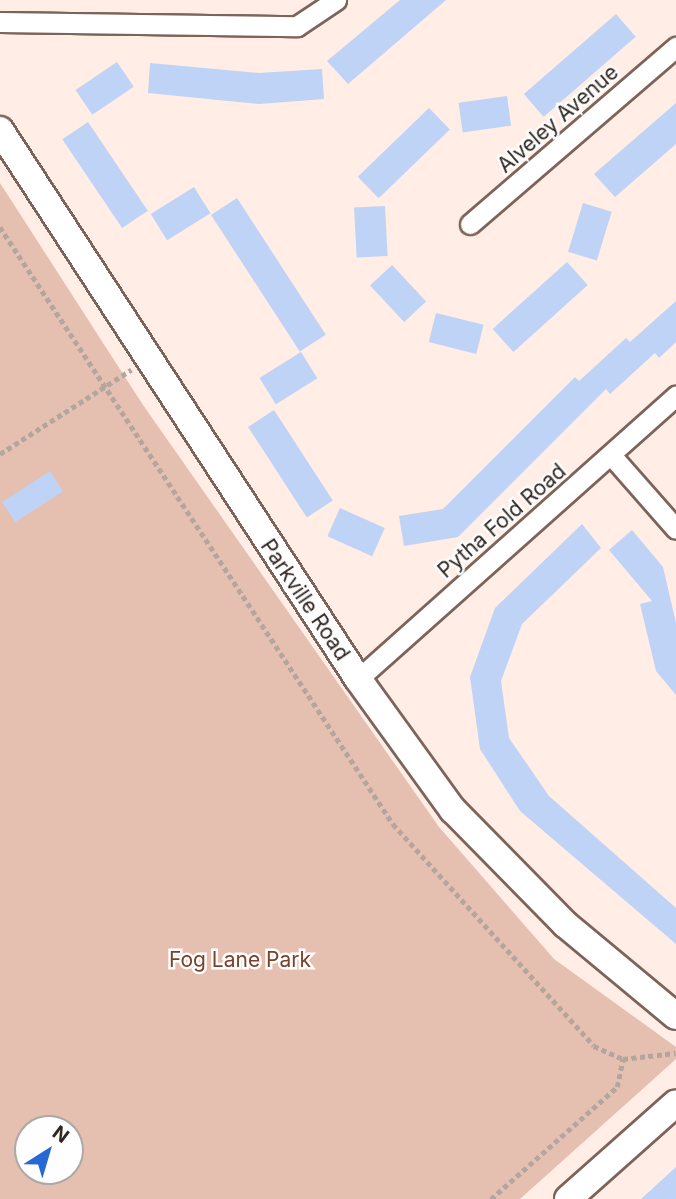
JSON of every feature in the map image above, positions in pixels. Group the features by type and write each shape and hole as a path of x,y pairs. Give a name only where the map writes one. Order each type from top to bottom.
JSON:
{"street":[{"path":"0,22 297,26 336,0"},
{"name":"Alveley Avenue","path":"470,224 676,47"},
{"name":"Parkville Road","path":"0,130 147,362 358,679 453,810 565,924 676,1016"},
{"name":"Pytha Fold Road","path":"358,679 676,396"},
{"path":"611,455 676,529"},
{"path":"568,1199 676,1103"}],"path":[{"path":"0,227 393,824 594,1046 622,1059 676,1053"},
{"path":"0,454 104,386 147,362"},
{"path":"491,1199 617,1087 622,1059"}],"green space":[{"name":"Fog Lane Park","path":"0,183 143,405 439,827 554,959 676,1047 676,1059 520,1199 0,1199"}],"building":[{"path":"400,0 446,0 348,84 327,61"},
{"path":"616,14 636,37 544,117 524,94"},
{"path":"117,62 134,87 92,115 76,90"},
{"path":"150,63 259,73 322,69 324,99 259,104 148,93"},
{"path":"507,96 511,126 463,133 458,103"},
{"path":"676,103 676,144 615,197 594,174"},
{"path":"429,108 450,130 379,198 358,177"},
{"path":"88,122 148,211 122,228 62,139"},
{"path":"194,187 210,213 167,240 151,214"},
{"path":"237,198 326,335 300,352 211,215"},
{"path":"583,203 612,212 597,261 568,252"},
{"path":"385,206 388,256 357,258 354,208"},
{"path":"567,262 588,285 513,352 493,329"},
{"path":"392,265 426,302 404,322 370,285"},
{"path":"676,301 676,342 659,358 655,353 610,394 606,389 458,537 404,546 399,516 443,509 575,377 579,381 626,338 630,342"},
{"path":"436,313 484,325 476,354 429,342"},
{"path":"301,352 317,378 276,404 259,378"},
{"path":"274,410 333,501 307,517 248,427"},
{"path":"50,471 63,491 15,522 2,502"},
{"path":"340,508 385,528 372,556 327,536"},
{"path":"582,524 601,548 522,624 501,681 509,738 549,796 676,908 676,944 520,811 480,749 470,677 495,608"},
{"path":"632,530 663,567 676,623 676,695 656,671 640,604 652,601 609,550"},
{"path":"676,1167 676,1199 641,1199"}]}
